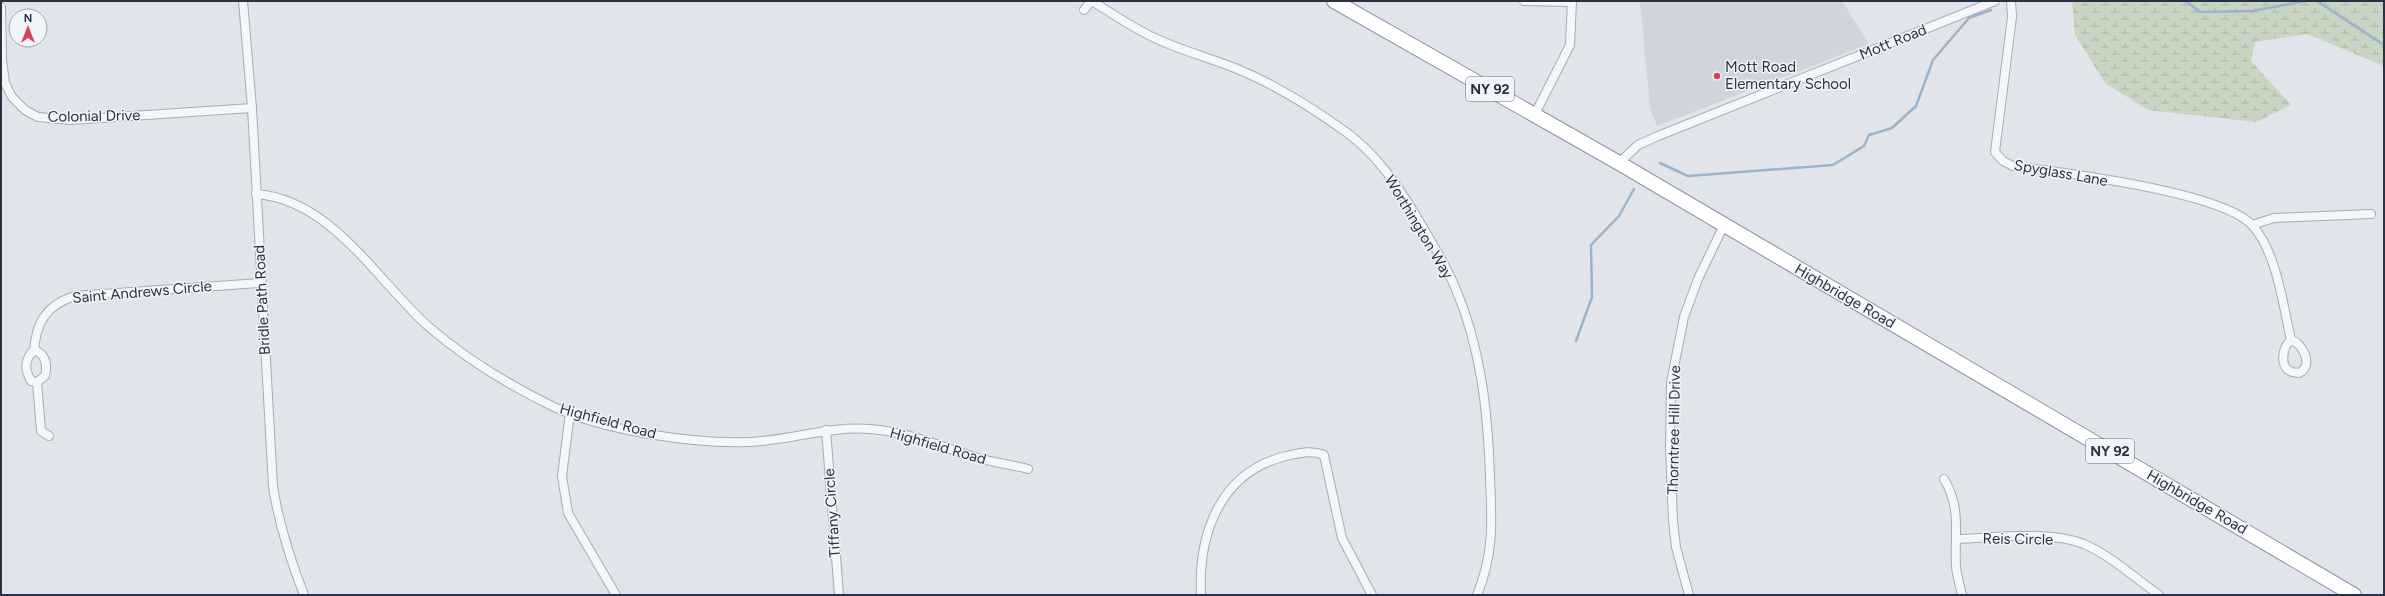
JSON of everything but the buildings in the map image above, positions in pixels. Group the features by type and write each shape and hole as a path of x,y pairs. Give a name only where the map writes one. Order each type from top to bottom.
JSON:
{"highway":[{"name":"Highbridge Road","path":"1334,1 1535,114 2354,595"}],"street":[{"name":"Bridle Path Road","path":"243,1 252,108 260,283 273,486 277,516 290,558 304,595"},
{"path":"1084,10 1091,1"},
{"name":"Worthington Way","path":"1091,1 1156,39 1249,74 1347,132 1368,151 1406,201 1436,250 1455,287 1472,337 1483,386 1488,432 1492,532 1490,557 1477,595"},
{"path":"1524,1 1572,1 1570,45 1535,114"},
{"name":"Mott Road","path":"1619,163 1638,145 1658,136 1995,1"},
{"name":"Spyglass Lane","path":"2012,1 2012,17 1995,152 2003,161 2013,166 2190,196 2242,217 2252,225 2261,239 2272,265 2291,340"},
{"name":"Colonial Drive","path":"1,7 2,60 5,83 12,97 25,110 38,117 71,120 252,108"},
{"name":"Highfield Road","path":"256,194 281,198 313,213 332,226 406,306 434,332 472,361 515,387 570,413 603,423 674,438 708,442 751,442 826,430 867,429 894,431 913,435 981,458 1028,469"},
{"path":"2252,225 2274,218 2371,214"},
{"name":"Thorntree Hill Drive","path":"1690,595 1676,547 1673,521 1670,448 1671,382 1684,317 1698,278 1724,225"},
{"name":"Saint Andrews Circle","path":"37,382 31,381 26,373 27,358 34,351 38,325 51,308 61,300 74,296 260,283"},
{"path":"34,351 43,354 47,367 45,376 37,382 41,431 49,436"},
{"path":"570,413 562,476 568,513 616,595"},
{"name":"Tiffany Circle","path":"826,430 839,595"},
{"path":"1201,595 1202,551 1214,513 1237,481 1274,459 1312,450 1324,454 1342,538 1372,595"},
{"path":"1944,479 1953,494 1957,539 1956,568 1962,595"},
{"name":"Reis Circle","path":"1957,539 2043,537 2078,542 2094,549 2159,595"}],"shaded area":[{"name":"Mott Road Elementary School","path":"1640,1 1842,1 1869,44 1657,126 1650,108"}],"green space":[{"path":"2072,1 2380,1 2384,4 2384,66 2307,34 2255,42 2251,61 2291,105 2256,122 2148,110 2105,83 2075,35"}],"waterway":[{"path":"2186,1 2200,12 2252,11 2306,1"},
{"path":"2317,1 2384,45"},
{"path":"1660,163 1688,176 1833,165 1864,146 1869,135 1892,128 1916,106 1933,60 1969,18 1991,10"},
{"path":"1576,341 1592,297 1591,245 1619,216 1634,189"}],"place":[{"name":"Mott Road Elementary School","path":"1717,76"}]}
